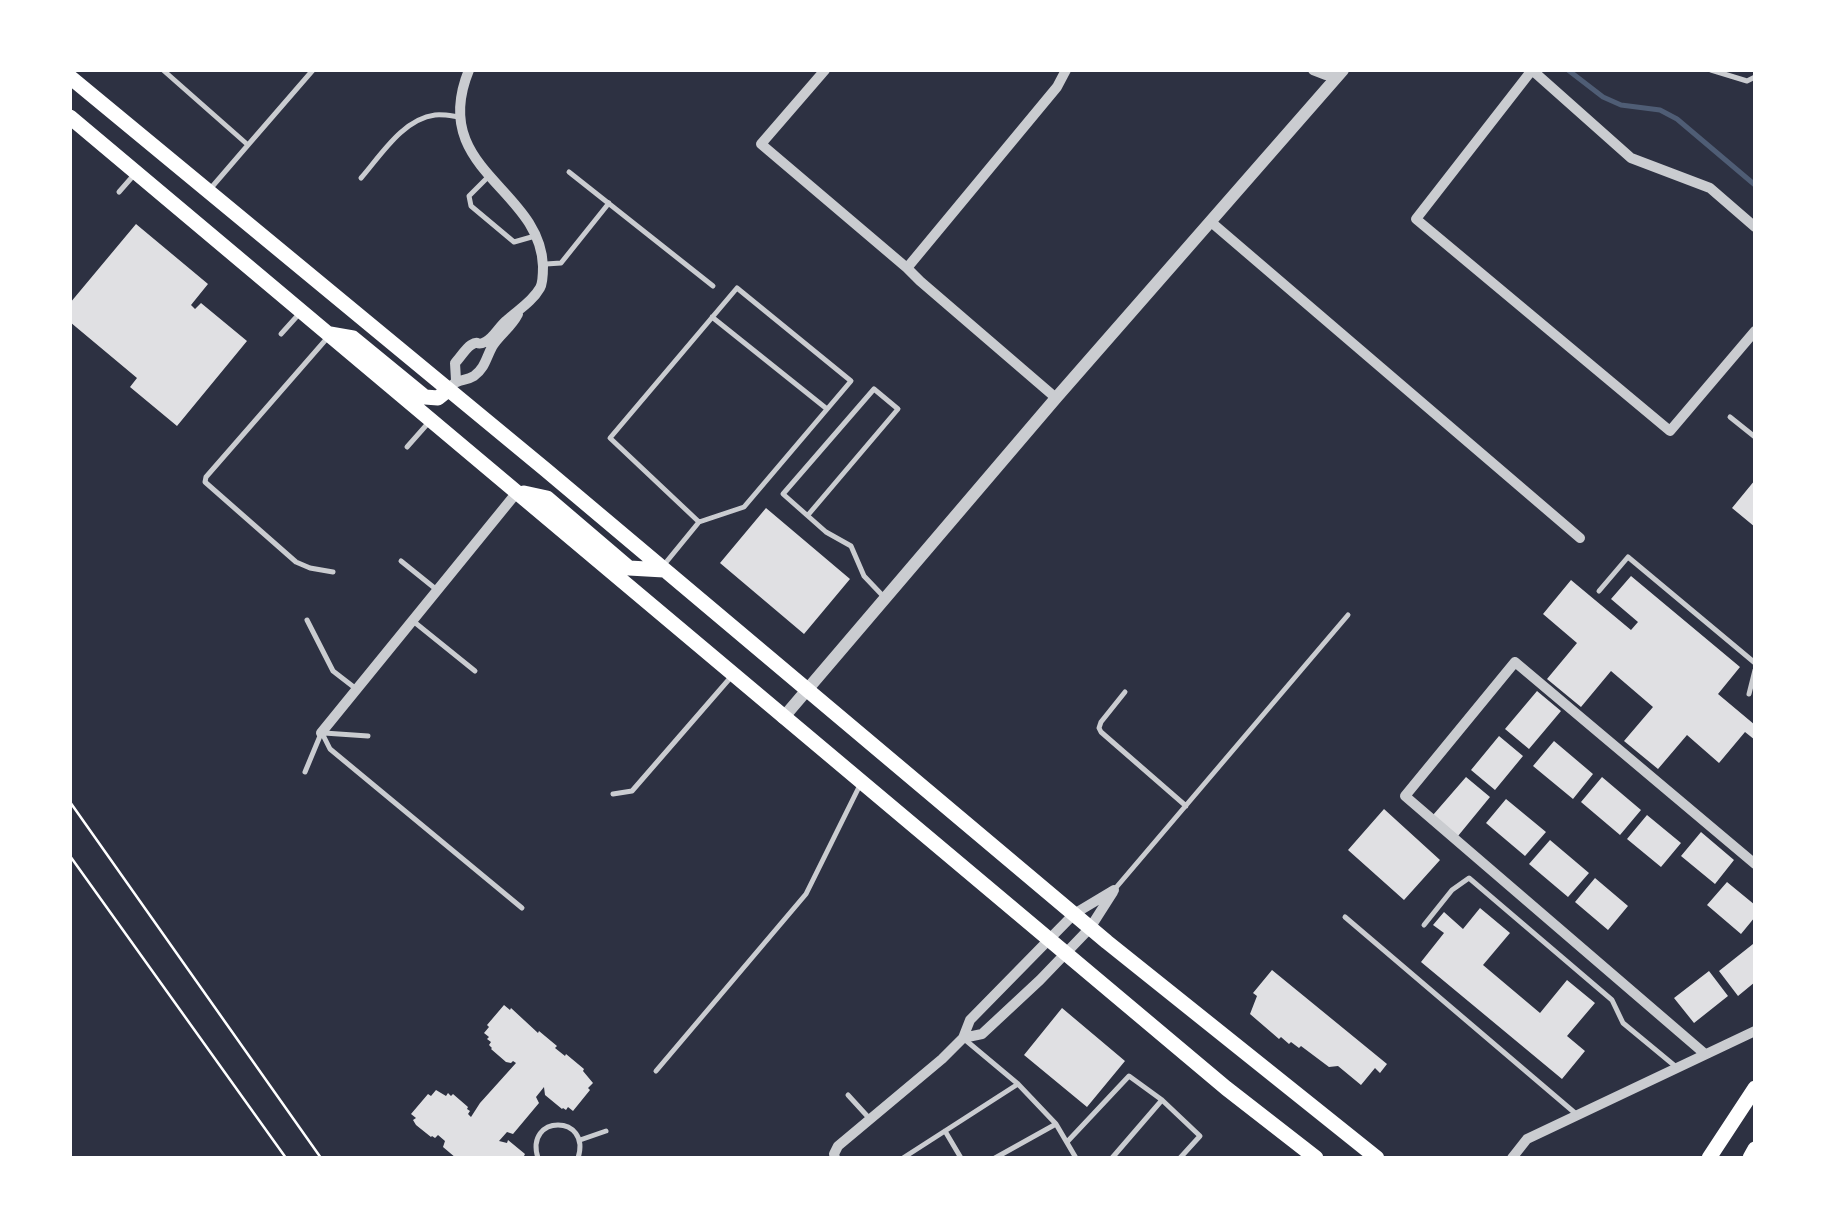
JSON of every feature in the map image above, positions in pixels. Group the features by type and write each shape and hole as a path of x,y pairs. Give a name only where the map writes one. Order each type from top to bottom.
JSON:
{"main road":[{"path":"70,77 452,385 806,691 1090,928 1376,1158"},
{"path":"70,117 783,718 1226,1088 1316,1158"},
{"path":"330,334 353,338 425,396 438,398 452,385"},
{"path":"518,491 547,498 629,568 662,569"},
{"path":"1709,1158 1755,1088"},
{"path":"1750,1158 1755,1149"}],"street":[{"path":"469,70 462,90 460,117 466,142 474,158 536,236 543,264 542,286 489,344 488,360 473,377 452,385 455,362 472,344 489,344"},
{"path":"825,70 761,144 1056,398"},
{"path":"907,268 1057,87 1066,70"},
{"path":"1313,70 1326,75 1340,72"},
{"path":"1755,227 1710,188 1632,158 1532,70 1416,219 1670,432 1755,330"},
{"path":"783,718 1340,72"},
{"path":"1211,222 1580,538"},
{"path":"322,733 518,491"},
{"path":"1705,1054 1404,796 1515,662 1755,864"},
{"path":"835,1158 838,1146 963,1038 970,1020 1074,914 1114,890"},
{"path":"963,1038 982,1034 1066,954 1090,928 1114,890"},
{"path":"1512,1158 1527,1139 1755,1031"}],"lane":[{"path":"163,70 248,145"},
{"path":"208,191 313,70"},
{"path":"1711,70 1748,81 1755,77"},
{"path":"361,178 399,135 421,118 438,114 460,117"},
{"path":"119,192 136,172"},
{"path":"569,172 714,286"},
{"path":"489,176 469,196 472,206 514,242 536,236"},
{"path":"543,264 561,263 609,203"},
{"path":"662,569 699,522 744,507 851,381 736,288 610,438 699,522"},
{"path":"281,334 302,310"},
{"path":"712,317 827,409"},
{"path":"330,334 205,482 288,556 304,566 332,572"},
{"path":"808,515 898,409 874,389 783,494 826,532 851,546 864,576 885,598"},
{"path":"1730,417 1755,437"},
{"path":"407,447 432,419"},
{"path":"1599,590 1628,558 1755,666 1748,694"},
{"path":"400,561 438,590"},
{"path":"1114,890 1348,615"},
{"path":"307,620 333,672 358,690"},
{"path":"413,621 475,672"},
{"path":"613,794 632,791 733,674"},
{"path":"1125,692 1102,722 1101,732 1186,806"},
{"path":"322,733 368,736"},
{"path":"305,772 322,733"},
{"path":"322,733 330,750 522,908"},
{"path":"656,1071 806,894 861,782"},
{"path":"1424,925 1452,890 1469,878 1612,1000 1623,1023 1678,1068"},
{"path":"1345,917 1578,1115"},
{"path":"963,1038 1018,1084 1056,1124 1076,1158"},
{"path":"1067,1142 1130,1076 1200,1136 1180,1158"},
{"path":"903,1158 1018,1084"},
{"path":"848,1095 870,1118"},
{"path":"1112,1158 1162,1100"},
{"path":"996,1158 1056,1124"},
{"path":"538,1158 536,1140 552,1125 574,1130 580,1140 578,1158"},
{"path":"580,1140 606,1131"},
{"path":"945,1131 961,1158"}],"path":[{"path":"70,802 320,1158"},
{"path":"70,856 286,1158"}],"building":[{"path":"136,224 208,284 191,305 195,309 201,303 247,341 177,426 130,387 137,378 70,322 70,303"},
{"path":"1755,480 1755,527 1732,508"},
{"path":"766,508 850,579 804,634 720,563"},
{"path":"1631,576 1740,667 1718,694 1755,725 1755,740 1745,732 1719,763 1687,735 1658,769 1624,741 1653,707 1611,671 1581,707 1547,679 1577,643 1543,614 1571,580 1631,630 1638,622 1611,599"},
{"path":"1537,691 1561,711 1529,749 1505,729"},
{"path":"1499,736 1523,756 1495,790 1471,770"},
{"path":"1554,741 1593,774 1573,799 1533,766"},
{"path":"1466,777 1490,797 1458,836 1433,815"},
{"path":"1602,777 1641,810 1620,835 1581,802"},
{"path":"1506,799 1546,832 1525,856 1486,823"},
{"path":"1384,809 1440,860 1404,900 1348,850"},
{"path":"1647,815 1681,843 1661,867 1627,839"},
{"path":"1701,832 1734,860 1715,884 1681,856"},
{"path":"1550,840 1589,873 1568,897 1529,864"},
{"path":"1595,878 1628,906 1608,930 1575,902"},
{"path":"1727,882 1755,905 1755,917 1741,934 1707,905"},
{"path":"1480,908 1510,933 1483,965 1540,1013 1567,980 1595,1003 1567,1036 1585,1051 1562,1079 1421,962 1444,933 1433,925 1444,912 1463,929"},
{"path":"1753,944 1755,982 1738,996 1719,971"},
{"path":"1272,970 1387,1064 1380,1073 1375,1068 1361,1085 1338,1066 1329,1067 1301,1046 1279,1039 1250,1014 1257,996 1253,993"},
{"path":"1709,971 1728,996 1694,1023 1674,998"},
{"path":"504,1005 584,1069 593,1083 573,1111 568,1107 562,1109 545,1095 544,1087 536,1097 539,1103 513,1134 507,1132 499,1141 508,1140 525,1154 523,1158 456,1158 443,1147 445,1141 438,1135 431,1137 416,1125 411,1114 436,1090 446,1096 453,1094 468,1107 471,1117 516,1063 506,1062 491,1049 484,1033"},
{"path":"1062,1008 1125,1061 1087,1107 1024,1055"}],"waterway":[{"path":"1568,70 1603,97 1621,105 1660,110 1677,119 1755,185"}]}
